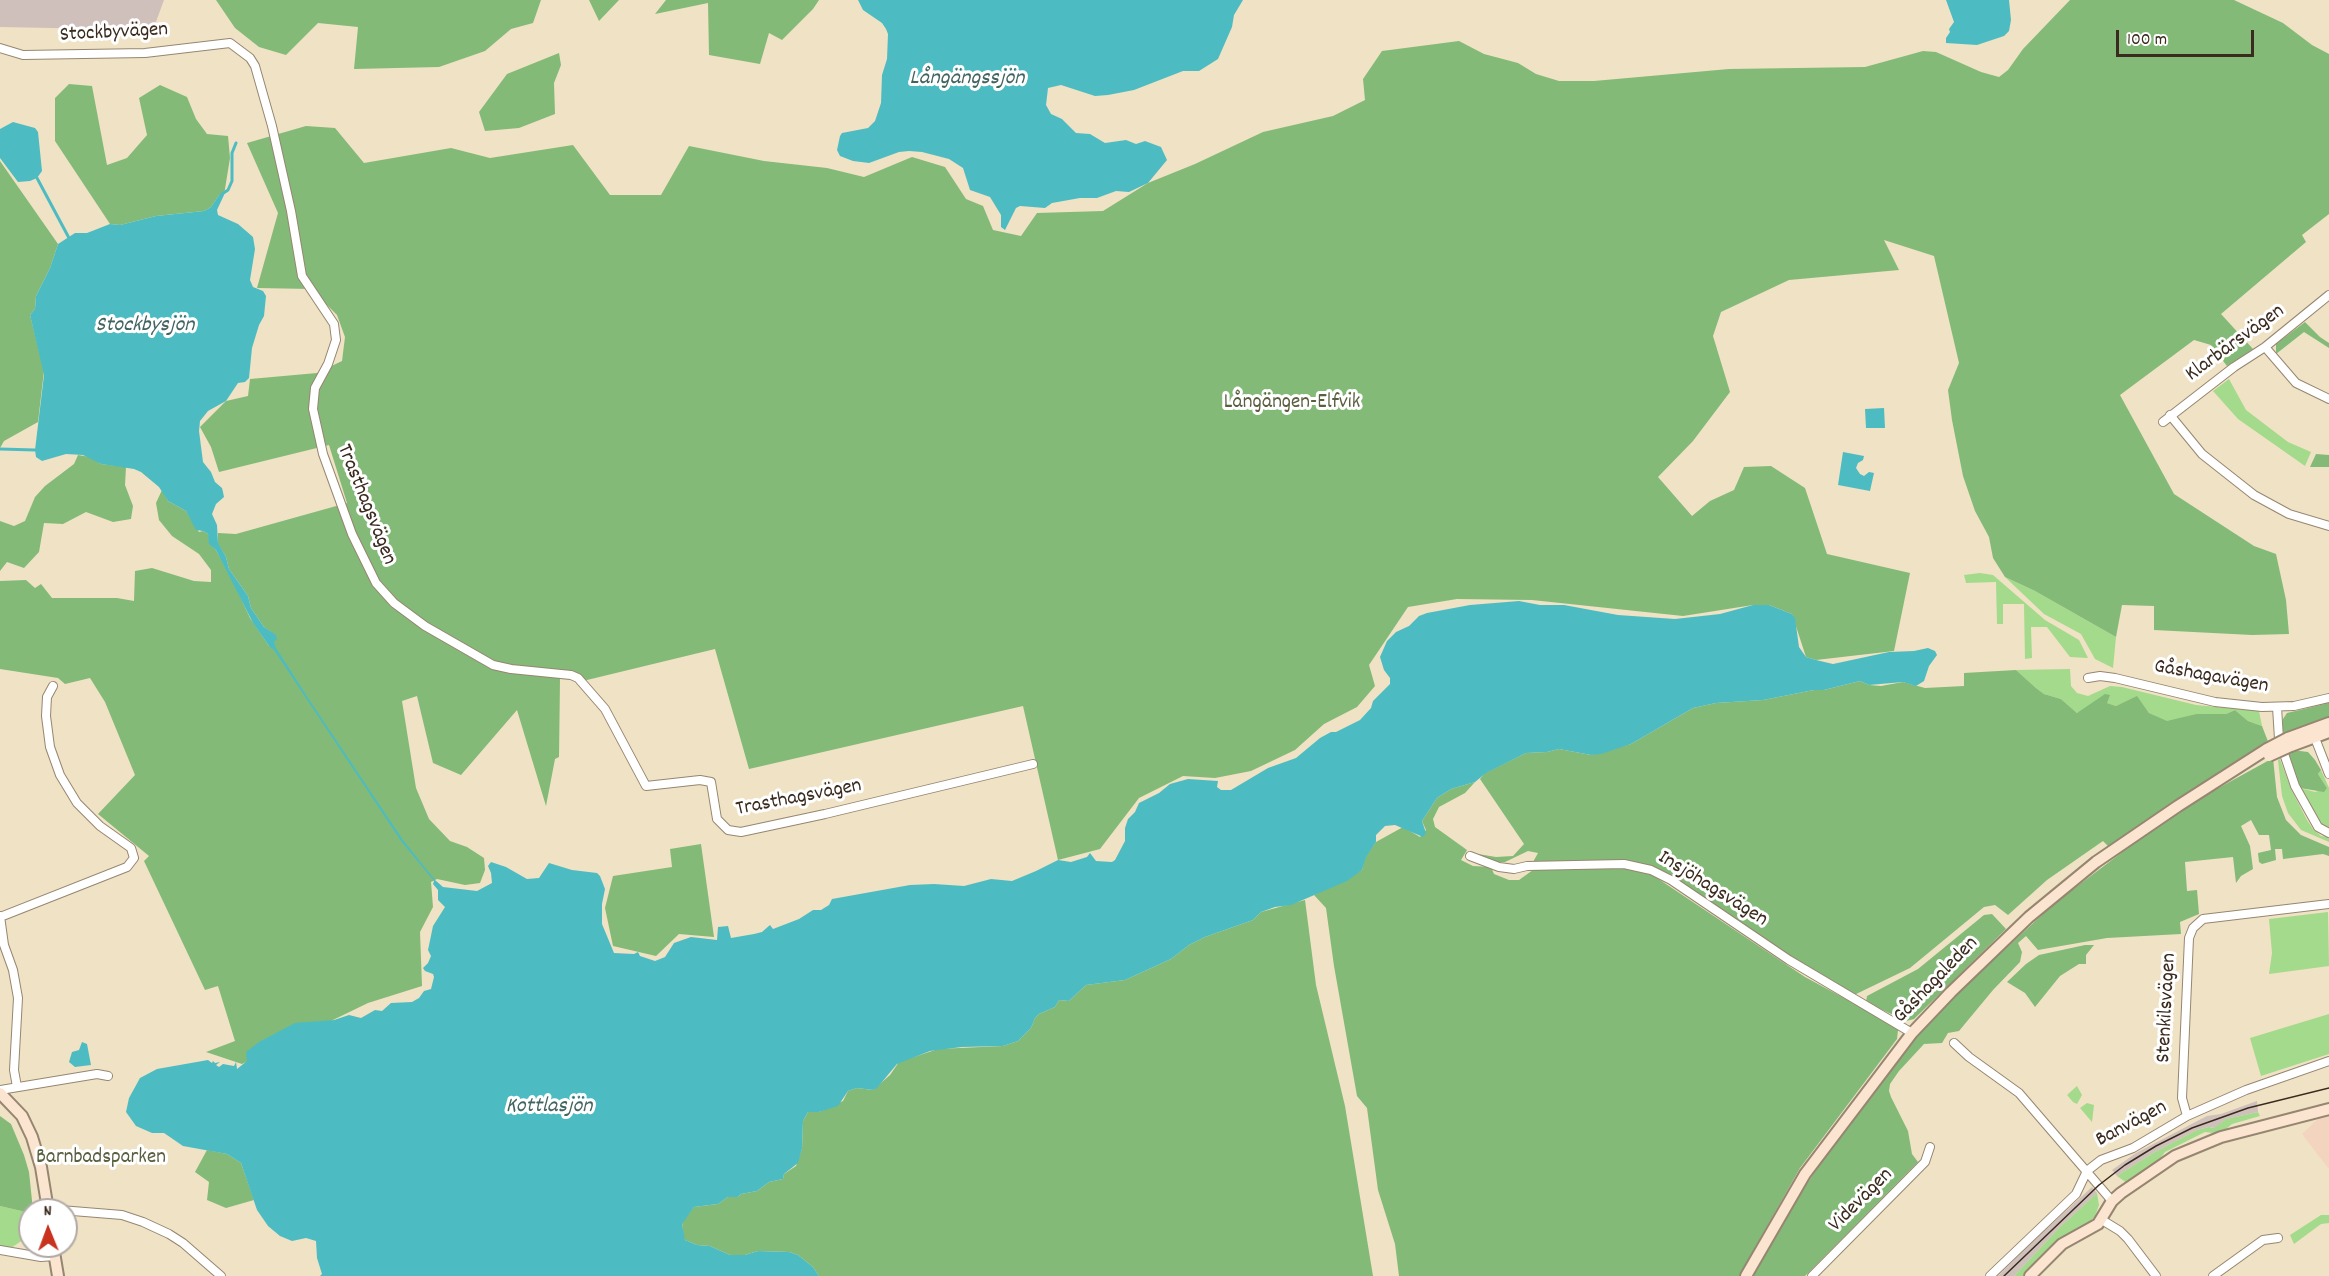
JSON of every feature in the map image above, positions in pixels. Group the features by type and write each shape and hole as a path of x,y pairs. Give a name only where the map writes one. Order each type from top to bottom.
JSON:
{"main road":[{"name":"Gåshagaleden","path":"1746,1276 1805,1174 1912,1033 1989,954 2059,892 2132,837 2223,776 2329,723"},
{"name":"Gåshagaleden","path":"2313,733 2329,732"},
{"path":"0,1092 22,1116 32,1137 41,1167 46,1198"},
{"path":"2030,1276 2062,1244 2094,1227 2102,1220 2112,1201 2151,1171 2199,1145 2329,1109"},
{"path":"55,1258 58,1276"}],"street":[{"name":"Stockbyvägen","path":"0,48 23,55 145,53 230,43"},
{"name":"Trasthagsvägen","path":"230,43 243,51 255,66 272,126 291,211 302,276 334,324 336,340 328,364 315,388 313,409 323,454 352,534 376,583 394,603 425,626 492,665 571,675 578,678 605,710 646,786 700,780 711,782 717,819 728,830 741,832 772,826 1033,764"},
{"name":"Klarbärsvägen","path":"2163,422 2234,367 2265,348 2329,295"},
{"path":"2265,348 2296,383 2329,399"},
{"path":"2170,415 2202,454 2254,495 2289,514 2329,526"},
{"name":"Gåshagavägen","path":"2088,678 2100,676 2115,678 2215,702 2277,707 2329,698"},
{"path":"17,1087 14,1070 18,998 13,970 4,945 0,916 127,867 134,858 130,848 100,826 77,802 60,775 50,747 46,716 47,697 53,686"},
{"path":"2277,707 2279,739 2295,786 2318,827 2329,833"},
{"path":"2313,733 2329,774"},
{"name":"Insjöhagsvägen","path":"1470,856 1499,867 1514,869 1527,866 1624,864 1651,870 1671,880 1790,960 1912,1033"},
{"name":"Stenkilsvägen","path":"2187,1116 2182,1098 2189,938 2193,928 2203,919 2329,904"},
{"path":"1954,1043 1969,1057 2019,1093 2112,1201"},
{"name":"Banvägen","path":"1990,1276 2076,1194 2087,1171 2101,1160 2133,1148 2187,1116 2246,1090 2329,1061"},
{"path":"0,1092 17,1087 97,1074 108,1076"},
{"name":"Videvägen","path":"1812,1276 1925,1162 1930,1147"},
{"path":"78,1211 122,1215 143,1222 183,1243 221,1276"},
{"path":"2102,1220 2128,1239 2156,1276"},
{"path":"2213,1276 2264,1240 2278,1238"},
{"path":"0,1250 18,1253"}],"shaded area":[{"path":"0,0 164,0 153,30 0,27"},
{"path":"2257,1101 2258,1112 2226,1119 2215,1128 2197,1130 2153,1153 2117,1176 2112,1170 2136,1153 2207,1116 2221,1114"},
{"path":"2329,1115 2328,1168 2302,1134 2319,1118"},
{"path":"2092,1187 2097,1193 2059,1228 2014,1276 1998,1276 2034,1240"}],"green space":[{"path":"216,0 541,0 533,23 511,29 485,51 439,67 354,69 358,27 318,23 286,55 259,47 235,28"},
{"path":"589,0 619,0 599,21"},
{"path":"666,0 819,0 782,40 769,33 760,64 709,55 708,3 655,14"},
{"name":"Långängen-Elfvik","path":"2070,0 2234,0 2283,23 2312,45 2329,54 2329,214 2302,235 2306,242 2221,314 2253,349 2227,366 2211,345 2194,340 2120,395 2174,494 2254,546 2276,554 2286,600 2289,634 2252,635 2154,630 2154,606 2122,605 2116,637 2035,591 2005,577 1993,558 1989,537 1975,511 1963,476 1948,390 1959,363 1934,256 1884,240 1899,270 1789,280 1721,312 1713,336 1730,392 1693,441 1658,477 1692,516 1710,501 1734,490 1744,467 1771,466 1805,488 1827,554 1910,573 1894,651 1816,660 1806,657 1792,614 1769,605 1753,605 1683,616 1532,600 1457,599 1408,607 1369,665 1375,686 1357,707 1324,724 1295,750 1251,771 1215,778 1183,776 1139,798 1100,849 1058,860 1023,706 749,769 715,649 587,680 560,679 559,757 555,759 546,806 517,710 461,775 433,763 417,696 402,701 416,788 429,819 450,841 467,847 484,858 485,870 480,883 465,885 437,879 431,882 433,907 420,932 422,986 368,1003 242,1064 206,1052 235,1041 218,986 205,990 144,861 149,856 98,814 135,775 105,702 90,678 65,684 58,678 0,669 0,581 26,580 35,588 41,584 52,598 117,598 134,601 135,571 152,568 194,581 211,582 211,570 199,554 172,536 159,520 156,503 162,490 168,501 186,511 199,532 203,531 208,534 250,618 269,646 273,645 276,636 264,627 251,608 248,596 229,569 226,557 218,544 218,533 236,534 347,503 329,445 219,472 211,447 200,427 226,401 248,396 250,379 317,373 342,361 345,337 337,315 311,289 257,288 278,213 247,143 306,126 335,128 364,163 451,148 490,158 573,145 610,195 661,195 689,146 764,161 827,168 864,177 912,157 945,167 966,199 983,206 993,230 1021,236 1037,213 1103,211 1148,183 1263,132 1333,116 1365,100 1363,79 1382,51 1459,41 1484,54 1518,63 1536,74 1559,81 1594,81 1729,69 1865,67 1923,51 1936,52 1981,72 1999,77 2008,70 2023,49"},
{"path":"559,53 561,65 554,83 555,114 519,128 485,131 479,112 507,74"},
{"path":"69,84 92,86 107,165 127,158 147,135 139,98 160,85 187,97 196,119 207,134 228,136 230,158 224,195 219,195 211,207 204,211 156,216 120,225 110,224 55,141 55,98"},
{"path":"0,161 58,244 50,268 36,296 35,309 30,315 44,371 38,422 4,441 0,448"},
{"path":"2305,322 2329,343 2329,348 2304,332 2276,354 2276,344"},
{"path":"2229,379 2246,410 2288,442 2311,452 2305,466 2238,419 2213,391"},
{"path":"2316,454 2329,455 2329,467 2310,467"},
{"path":"78,455 90,457 101,464 126,467 125,485 133,506 131,519 113,522 86,512 63,524 44,523 39,552 24,568 7,562 0,571 0,521 14,526 25,521 35,497 45,486 74,464"},
{"path":"1980,573 1993,575 2045,620 2079,640 2088,658 2070,657 2047,627 2031,627 2032,658 2025,659 2024,604 2003,604 2003,624 1997,624 1996,582 1966,583 1964,575"},
{"path":"2005,577 2035,591 2116,637 2113,668 2095,659 2081,634 2044,614"},
{"path":"2070,669 2071,686 2077,693 2088,696 2110,686 2122,687 2196,705 2259,711 2262,726 2248,721 2235,710 2226,714 2196,714 2167,722 2149,713 2137,697 2116,706 2107,703 2077,713 2061,699 2044,694 2016,670"},
{"path":"2016,670 2044,694 2061,699 2077,713 2105,694 2110,695 2107,703 2116,706 2137,696 2149,713 2167,721 2196,714 2226,714 2235,710 2248,721 2262,726 2269,744 2219,772 2108,846 2103,841 2047,880 2008,915 1995,905 1984,907 1910,968 1852,996 1651,866 1611,860 1533,862 1538,853 1528,851 1505,862 1494,862 1472,853 1496,857 1513,856 1524,844 1480,779 1485,773 1526,753 1559,749 1591,755 1631,744 1693,708 1716,703 1763,700 1824,690 1860,681 1869,685 1881,686 1903,682 1925,688 1964,686 1964,673"},
{"path":"2329,703 2329,717 2285,736 2283,719 2287,713"},
{"path":"2292,750 2308,752 2315,760 2321,770 2318,774 2327,788 2324,792 2300,788 2287,752"},
{"path":"2273,758 2277,797 2286,820 2301,835 2329,847 2329,856 2323,854 2283,859 2282,849 2275,849 2276,860 2262,864 2259,862 2258,853 2271,850 2269,835 2259,835 2251,820 2241,826 2250,846 2253,869 2241,876 2236,883 2233,857 2185,862 2187,891 2197,890 2199,914 2180,922 2181,934 2107,938 2038,950 2026,936 2018,943 2022,952 2020,962 1959,1031 1948,1033 1942,1043 1924,1044 1890,1084 1891,1097 1908,1131 1912,1154 1918,1162 1805,1276 1752,1276 1786,1215 1826,1155 1905,1049 1952,998 2055,903 2129,847 2195,801"},
{"path":"2280,759 2291,789 2307,820 2321,836 2329,837 2329,842 2301,830 2288,813 2282,796 2278,760"},
{"path":"2321,770 2329,788 2329,828 2323,825 2315,815 2300,788 2315,792 2327,788 2318,774"},
{"path":"1475,782 1465,793 1439,807 1433,819 1435,827 1467,850 1461,860 1473,866 1491,867 1494,874 1509,880 1519,880 1533,870 1630,868 1643,871 1654,876 1805,977 1894,1025 1898,1030 1897,1039 1800,1168 1739,1276 1399,1276 1395,1244 1378,1190 1367,1108 1357,1096 1326,908 1314,895 1362,870 1365,857 1376,842 1403,827 1420,837 1426,830 1422,821 1437,798 1451,789"},
{"path":"701,844 714,937 679,934 656,956 613,946 605,908 613,876 672,867 670,849"},
{"path":"1305,900 1316,985 1345,1106 1373,1276 819,1276 813,1267 798,1255 789,1252 758,1251 745,1255 730,1255 710,1246 697,1245 685,1240 682,1221 694,1207 718,1204 728,1197 738,1197 741,1194 757,1191 769,1182 783,1179 784,1174 796,1166 802,1149 803,1121 808,1112 819,1112 843,1101 848,1091 857,1088 873,1090 890,1075 899,1062 938,1049 1003,1046 1018,1041 1031,1028 1039,1014 1055,1007 1059,1000 1069,1001 1086,985 1125,980 1171,959 1189,945 1205,937 1253,920 1261,912"},
{"path":"2328,912 2329,966 2269,974 2272,953 2269,919"},
{"path":"1992,914 2006,929 1914,1019 1906,1021 1866,1002 1867,996 1918,969 1984,915"},
{"path":"2094,945 2086,955 2086,964 2079,964 2060,976 2035,1007 2025,993 2007,982 2039,955"},
{"path":"2329,1014 2329,1054 2261,1076 2250,1038"},
{"path":"2077,1086 2082,1095 2077,1104 2067,1095"},
{"path":"2087,1103 2094,1105 2092,1122 2080,1108"},
{"path":"2258,1112 2260,1116 2232,1124 2226,1129 2213,1133 2205,1132 2165,1152 2160,1159 2127,1183 2117,1176 2153,1153 2197,1130 2214,1128 2226,1119"},
{"path":"0,1116 11,1124 24,1155 29,1172 32,1198 18,1198 18,1210 0,1206"},
{"path":"207,1150 227,1154 241,1163 254,1200 226,1208 207,1200 209,1182 195,1172"},
{"path":"2097,1193 2099,1205 2095,1216 2089,1223 2063,1237 2023,1276 2014,1276 2059,1228"},
{"path":"0,1206 18,1210 18,1243 11,1248 0,1246"},
{"path":"2321,1215 2329,1215 2329,1223 2321,1224 2294,1244 2290,1235"}],"water":[{"name":"Långängssjön","path":"858,0 1243,0 1234,15 1232,27 1218,59 1199,71 1183,71 1134,90 1108,95 1095,96 1061,85 1048,88 1046,105 1051,114 1062,119 1076,133 1090,134 1105,143 1126,140 1136,144 1145,141 1161,147 1167,160 1148,183 1129,192 1116,191 1097,198 1080,198 1052,203 1045,208 1020,206 1016,208 1005,230 1001,227 1001,215 990,197 970,190 963,168 949,159 909,151 899,152 869,163 853,161 840,156 837,150 842,133 868,128 875,121 881,103 882,75 887,59 888,34 886,29 882,23 863,10"},
{"path":"1946,0 2009,0 2011,20 2009,31 2004,36 1977,45 1946,43 1949,29 1954,22"},
{"path":"13,122 35,128 38,132 42,171 37,178 30,181 18,182 0,158 0,129"},
{"name":"Kottlasjön","path":"222,194 224,195 217,210 218,215 238,224 253,237 255,249 250,280 253,287 263,291 266,296 264,316 252,348 249,378 245,382 238,383 226,401 208,411 200,421 203,462 215,482 222,488 224,497 216,504 212,514 217,525 218,543 226,557 229,569 248,596 251,608 264,627 276,635 277,639 274,642 276,648 308,698 403,840 435,880 443,887 477,891 492,883 488,866 491,862 506,867 527,879 539,878 549,863 572,870 597,873 605,889 602,924 614,953 634,954 638,952 640,956 655,961 665,957 674,943 691,937 717,940 718,927 728,926 731,938 754,934 762,932 770,925 773,929 799,919 813,910 821,910 829,905 832,899 910,885 964,886 991,879 1012,881 1058,860 1071,862 1087,857 1090,853 1096,861 1112,862 1125,841 1128,819 1135,812 1139,803 1159,793 1170,784 1188,779 1218,781 1217,787 1221,790 1231,790 1268,768 1296,758 1331,732 1336,732 1360,720 1371,708 1373,701 1390,684 1390,678 1384,670 1380,657 1387,641 1396,632 1427,613 1470,605 1519,601 1540,605 1564,605 1618,615 1675,619 1720,614 1753,605 1769,605 1792,614 1795,618 1799,647 1806,657 1816,660 1833,664 1889,652 1928,648 1935,651 1937,655 1929,666 1924,681 1916,686 1903,682 1869,685 1860,681 1824,690 1763,700 1716,703 1693,708 1631,744 1601,754 1591,755 1559,749 1526,753 1486,773 1475,782 1451,789 1437,798 1422,821 1426,833 1423,837 1395,825 1385,826 1376,835 1376,842 1366,857 1362,870 1347,881 1291,905 1261,912 1253,920 1205,937 1189,945 1171,959 1125,980 1086,985 1069,1001 1059,1000 1055,1007 1039,1014 1031,1028 1018,1041 1003,1046 962,1047 930,1051 897,1064 873,1090 857,1088 848,1091 838,1106 819,1112 808,1112 803,1121 802,1149 798,1163 784,1174 783,1179 769,1182 757,1191 741,1194 738,1197 728,1197 718,1204 694,1207 682,1224 685,1240 697,1245 710,1246 730,1255 745,1255 758,1251 789,1252 798,1255 813,1267 819,1276 320,1276 322,1274 317,1258 316,1241 306,1238 292,1241 280,1236 268,1226 257,1210 241,1163 227,1154 183,1146 164,1133 152,1133 136,1126 126,1112 129,1098 140,1078 157,1069 208,1060 212,1063 213,1061 220,1062 216,1065 219,1067 223,1064 234,1066 236,1062 237,1069 247,1061 246,1052 259,1042 295,1023 334,1020 349,1015 361,1018 375,1010 382,1011 391,1003 412,1002 419,998 424,991 431,989 433,974 423,968 431,956 428,950 433,926 445,907 438,900 438,890 433,884 434,881 401,841 274,650 253,623 216,550 209,544 208,534 196,530 186,511 168,501 159,487 141,472 101,464 83,455 66,454 42,461 36,457 35,450 44,375 30,315 35,309 36,296 50,268 58,244 75,233 87,233 110,224 120,225 156,216 204,211 211,207"},
{"path":"1884,408 1885,428 1866,428 1865,409"},
{"path":"1843,452 1864,456 1856,468 1864,476 1869,472 1874,473 1870,491 1838,485"},
{"path":"82,1042 87,1044 91,1065 75,1067 69,1062 72,1052 79,1050"}],"waterway":[{"path":"222,194 228,190 232,181 232,153 236,143"},
{"path":"37,178 69,238"},
{"path":"0,449 35,450"}],"tram line":[{"path":"2004,1276 2099,1185 2125,1165 2156,1146 2192,1128 2248,1108 2329,1088"}],"water label":[{"name":"Stockbysjön","path":"145,327"}],"park label":[{"name":"Barnbadsparken","path":"101,1159"}]}
